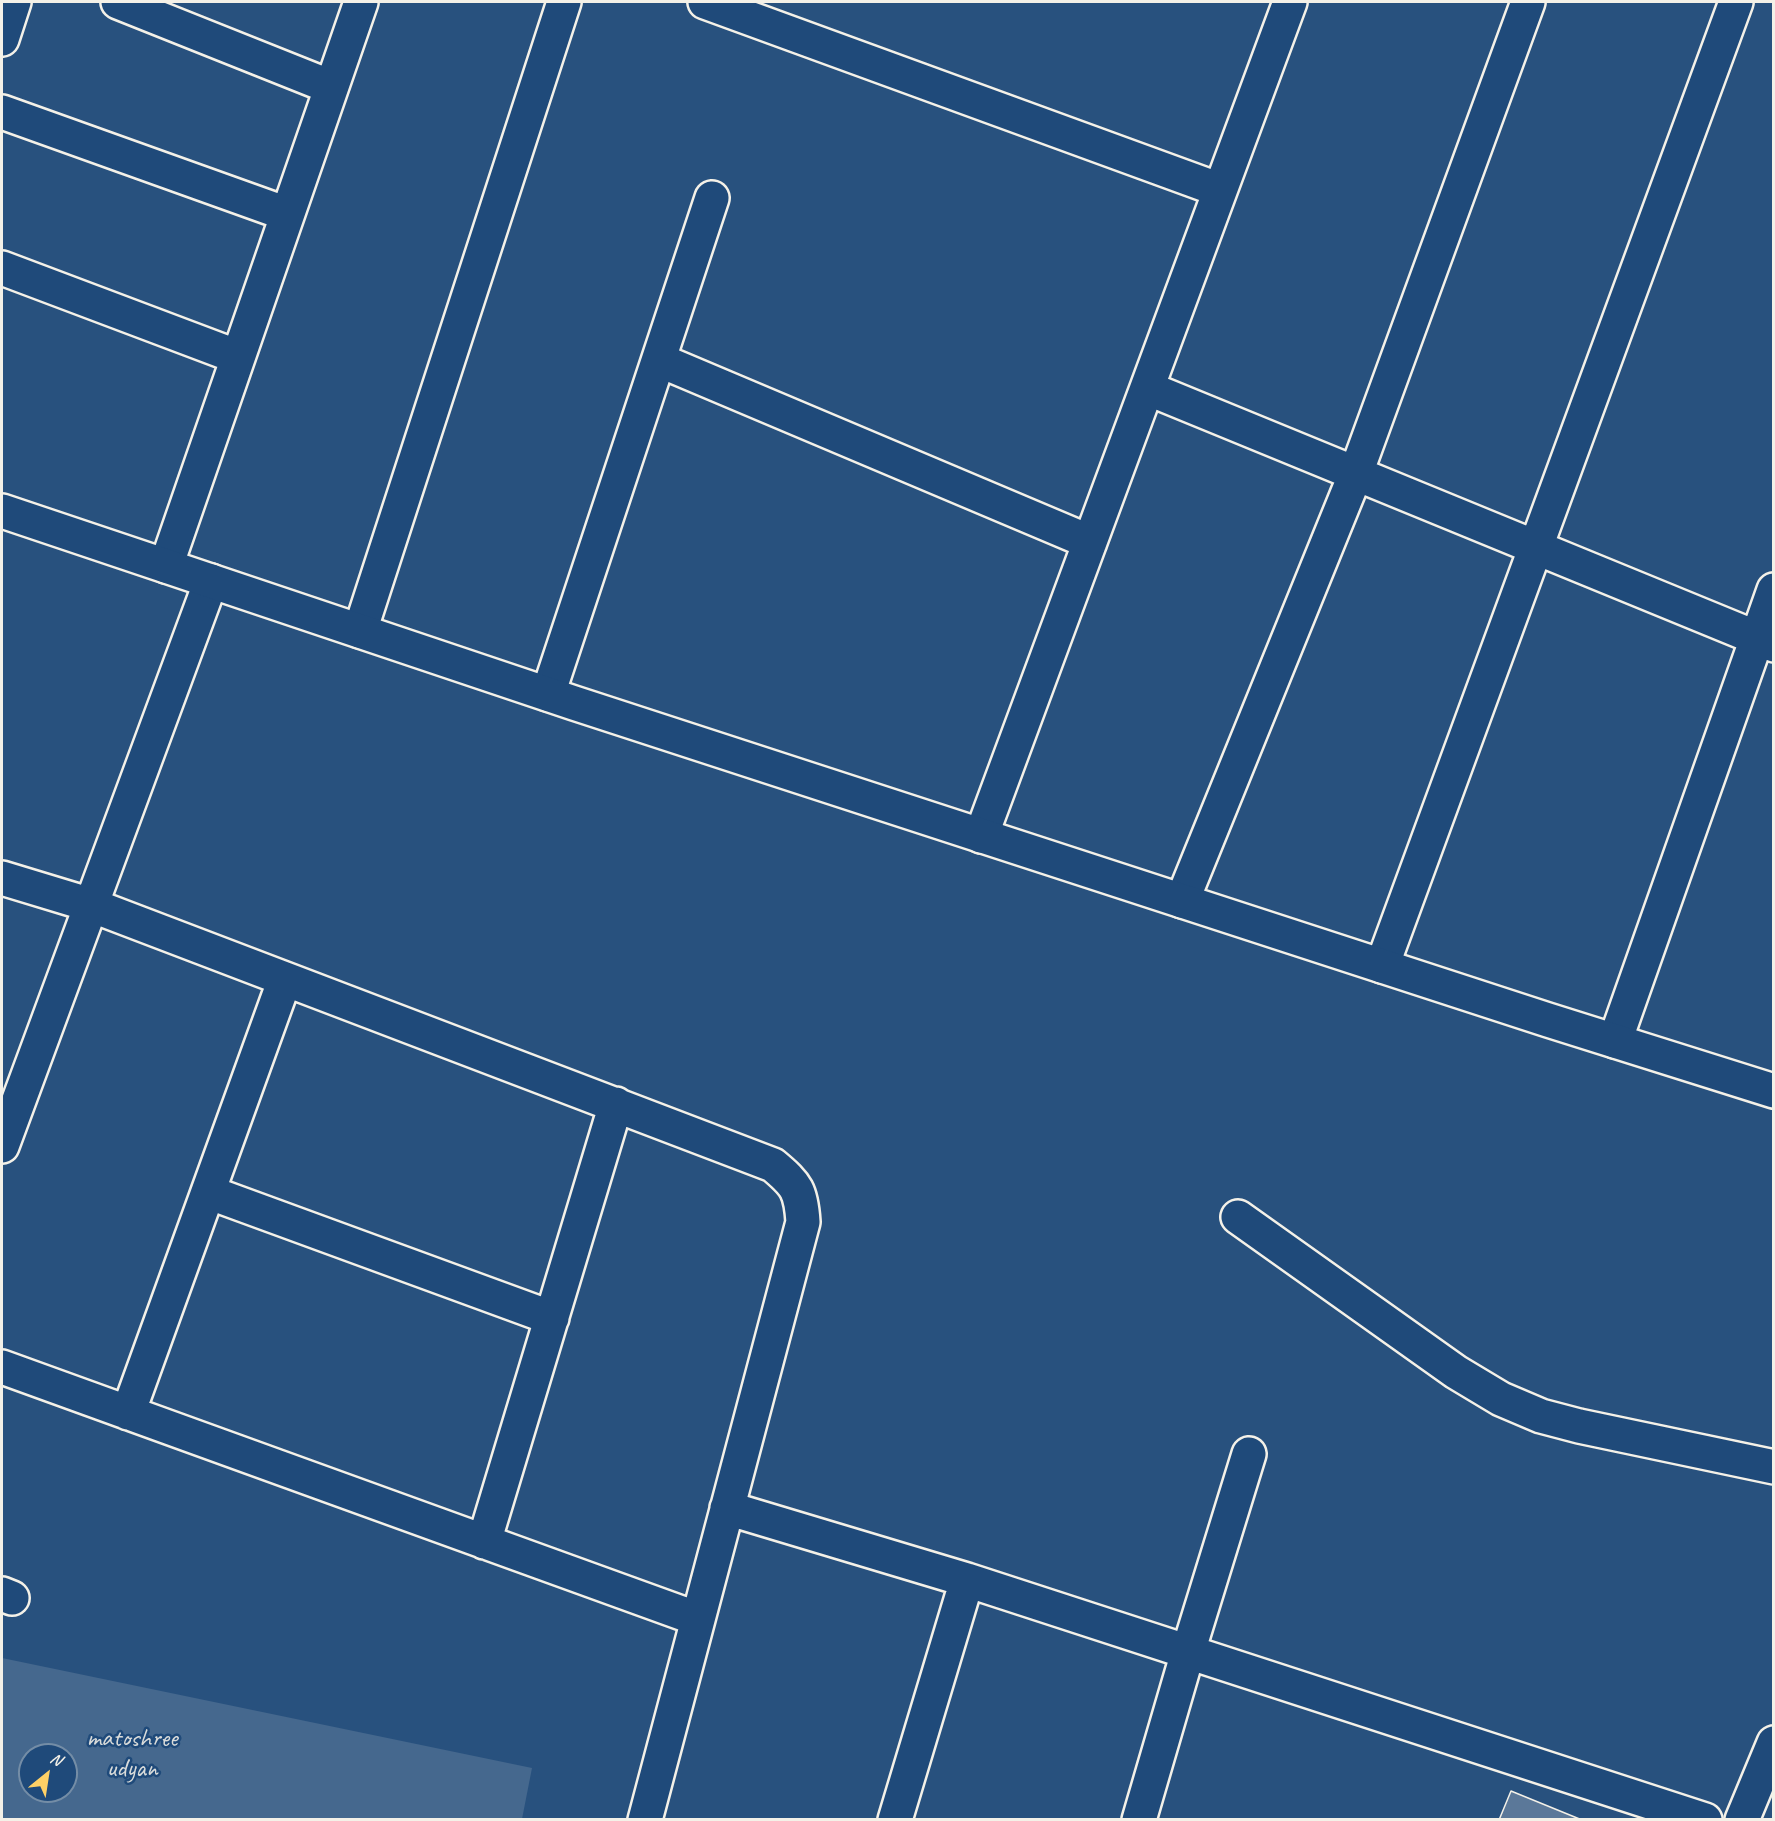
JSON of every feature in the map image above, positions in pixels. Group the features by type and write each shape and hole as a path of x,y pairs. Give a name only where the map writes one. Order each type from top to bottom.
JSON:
{"street":[{"path":"2,39 14,2"},
{"path":"117,2 331,87"},
{"path":"166,566 361,2"},
{"path":"360,631 564,2"},
{"path":"705,2 1220,190"},
{"path":"981,836 1290,2"},
{"path":"1182,901 1356,473 1528,2"},
{"path":"1382,966 1736,2"},
{"path":"2,112 287,214"},
{"path":"548,694 712,198"},
{"path":"2,268 238,357"},
{"path":"659,360 1090,542"},
{"path":"1147,388 1766,641"},
{"path":"2,511 981,836 1773,1091"},
{"path":"2,1146 211,581"},
{"path":"1615,1041 1766,641 1773,590"},
{"path":"2,878 91,905 616,1104 773,1165 792,1180 802,1202 803,1222 645,1820"},
{"path":"128,1413 285,979"},
{"path":"484,1542 616,1104"},
{"path":"208,1192 552,1318"},
{"path":"1238,1217 1456,1372 1501,1399 1541,1416 1579,1426 1773,1467"},
{"path":"2,1367 698,1619"},
{"path":"1140,1820 1188,1652 1249,1454"},
{"path":"727,1508 967,1580 1705,1820"},
{"path":"895,1820 967,1580"},
{"path":"1742,1820 1773,1743"}],"green space":[{"name":"matoshree udyan","path":"2,1658 532,1768 522,1819 2,1819"}],"building":[{"path":"1511,1791 1582,1820 1499,1820"}]}
